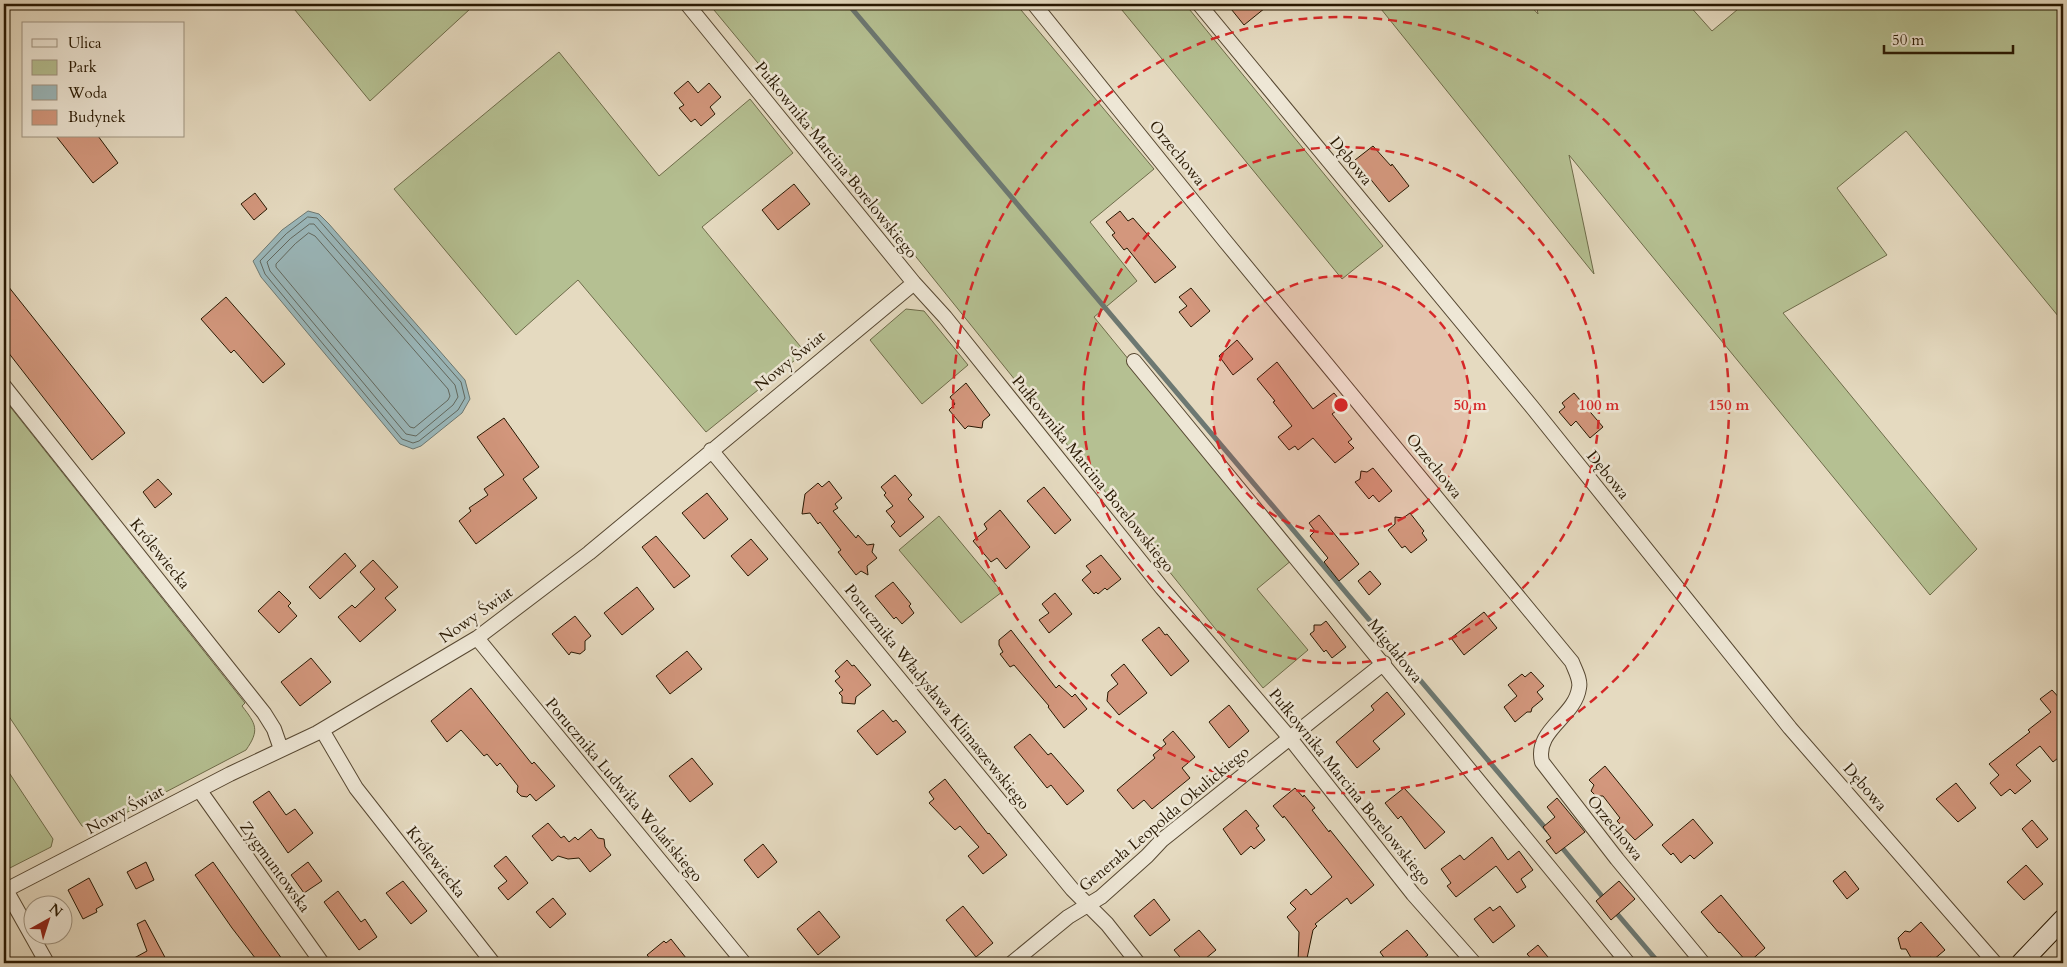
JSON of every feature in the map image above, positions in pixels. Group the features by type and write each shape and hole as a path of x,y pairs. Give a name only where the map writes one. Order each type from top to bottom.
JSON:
{"street":[{"name":"Pułkownika Marcina Borelowskiego","path":"687,4 914,283 945,317 1162,588 1289,737 1413,894 1474,963"},
{"name":"Orzechowa","path":"1034,4 1225,240 1572,662 1578,675 1580,687 1575,700 1544,738 1541,747 1542,762 1617,859 1703,963"},
{"name":"Dębowa","path":"1199,4 1520,393 1790,728 1994,963"},
{"name":"Nowy Świat","path":"5,891 281,749 322,730 477,638 589,553 914,283"},
{"name":"Migdałowa","path":"1134,361 1384,663 1512,824 1628,963"},
{"name":"Królewiecka","path":"4,386 264,713 274,729 281,749"},
{"name":"Porucznika Władysława Klimaszewskiego","path":"711,450 1088,906 1106,924 1138,963"},
{"name":"Porucznika Ludwika Wolańskiego","path":"477,638 744,963"},
{"name":"Generała Leopolda Okulickiego","path":"1012,963 1068,917 1088,906 1147,856 1162,840 1384,663"},
{"name":"Królewiecka","path":"322,730 356,788 493,963"},
{"name":"Zygmuntowska","path":"200,791 322,963"},
{"path":"5,891 47,963"},
{"path":"2021,963 2063,919"}],"green space":[{"path":"290,4 465,4 470,9 370,101"},
{"path":"709,4 1016,4 1154,169 1090,222 1137,281 1094,317 1292,560 1257,589 1308,650 1263,688 830,150"},
{"path":"1117,4 1185,4 1383,246 1342,279"},
{"path":"1377,4 1529,4 1538,14 1536,4 1688,4 1712,31 1744,4 2063,4 2063,322 1906,131 1837,188 1887,255 1783,313 1977,549 1930,595 1569,155 1594,274"},
{"path":"559,52 659,176 750,99 793,153 702,227 805,352 706,432 578,280 516,335 394,189"},
{"path":"906,309 924,311 968,365 922,404 870,340"},
{"path":"4,399 245,703 242,706 254,727 255,732 246,750 97,828 82,826 4,709"},
{"path":"939,516 1002,592 961,623 899,550"},
{"path":"4,765 53,839 51,847 4,871"}],"water":[{"path":"308,211 319,214 329,224 465,380 470,399 462,413 421,446 413,449 400,444 261,277 253,261 282,230"}],"building":[{"path":"1227,4 1270,4 1244,25"},
{"path":"688,81 698,93 709,83 721,97 710,107 715,114 701,126 695,119 691,122 679,108 684,105 674,93"},
{"path":"58,138 99,138 118,163 93,183"},
{"path":"1373,146 1391,166 1392,164 1409,186 1389,202 1355,160"},
{"path":"794,184 810,204 778,230 762,210"},
{"path":"255,193 267,209 254,220 241,204"},
{"path":"1120,211 1128,221 1133,218 1176,267 1155,283 1127,248 1124,250 1112,235 1115,233 1106,222"},
{"path":"4,281 125,433 92,460 4,347"},
{"path":"1191,288 1210,311 1191,327 1179,312 1187,306 1179,297"},
{"path":"226,297 285,364 263,383 234,350 231,353 201,319"},
{"path":"1237,340 1253,359 1233,375 1219,356"},
{"path":"1277,362 1313,409 1334,393 1344,405 1332,414 1352,439 1348,442 1354,448 1335,463 1313,438 1298,450 1295,446 1289,450 1278,437 1292,426 1257,379"},
{"path":"966,383 990,415 983,421 982,428 968,426 965,429 949,410 955,404 950,397"},
{"path":"1574,393 1603,427 1590,438 1576,421 1571,426 1559,412 1565,407 1562,403"},
{"path":"504,418 539,467 523,479 537,498 476,544 459,521 471,511 469,508 488,495 484,489 504,475 477,437"},
{"path":"1373,468 1392,491 1379,502 1373,495 1369,499 1355,482 1360,479 1361,471 1367,472"},
{"path":"895,475 912,495 908,499 924,517 900,537 891,526 895,522 886,511 893,506 884,495 886,493 881,487"},
{"path":"158,479 172,494 155,508 143,492"},
{"path":"829,481 842,498 835,504 838,508 833,511 856,538 858,535 867,545 874,544 872,552 877,558 867,566 868,575 861,571 856,575 838,552 841,550 820,522 818,524 810,513 802,514 805,494 818,483 822,487"},
{"path":"1044,487 1071,520 1055,534 1027,501"},
{"path":"707,493 728,519 704,539 682,513"},
{"path":"1000,510 1030,547 1006,569 997,558 991,562 973,541 987,529 984,524"},
{"path":"1410,513 1424,531 1422,533 1427,540 1411,553 1405,546 1402,548 1388,530 1395,524 1395,517 1403,518"},
{"path":"1319,515 1359,564 1339,581 1324,562 1328,558 1310,536 1315,531 1309,523"},
{"path":"656,536 690,576 674,588 642,547"},
{"path":"751,539 768,559 748,576 731,556"},
{"path":"345,553 356,566 320,599 309,587"},
{"path":"1101,555 1121,579 1107,590 1105,588 1098,594 1096,592 1094,594 1082,580 1091,572 1086,566"},
{"path":"373,560 398,587 385,598 396,610 360,642 338,617 352,605 355,608 375,589 360,572"},
{"path":"1370,571 1381,584 1369,595 1358,581"},
{"path":"893,582 911,604 909,606 914,613 902,624 896,617 894,619 875,596"},
{"path":"637,587 654,609 622,635 604,613"},
{"path":"279,591 291,603 288,606 297,616 279,633 258,611"},
{"path":"1055,593 1072,614 1049,633 1039,620 1049,613 1042,604"},
{"path":"1484,612 1497,628 1464,655 1451,638"},
{"path":"575,616 591,636 585,641 585,650 580,654 571,652 569,655 552,634"},
{"path":"1326,621 1346,647 1332,658 1326,650 1324,652 1310,634 1314,631 1314,625 1321,625"},
{"path":"1159,627 1189,661 1171,676 1142,640"},
{"path":"1011,630 1056,688 1059,685 1072,697 1075,694 1087,709 1064,728 1049,706 1014,665 1010,667 1000,654 1003,652 999,645 999,640"},
{"path":"687,651 702,669 670,694 656,676"},
{"path":"311,658 331,682 300,706 281,682"},
{"path":"847,660 852,666 854,665 871,685 856,697 855,704 842,703 842,696 839,693 843,690 835,681 840,677 835,671"},
{"path":"1124,664 1147,693 1119,715 1107,701 1108,692 1118,684 1111,675"},
{"path":"1531,672 1544,686 1537,692 1543,699 1532,708 1531,712 1527,712 1515,722 1504,707 1517,696 1508,685 1522,674 1525,677"},
{"path":"471,688 532,764 534,762 555,786 536,801 530,794 527,797 521,796 517,792 518,786 500,763 497,766 487,754 484,756 461,730 447,742 431,721"},
{"path":"2052,690 2063,702 2063,754 2053,762 2040,746 2016,765 2031,781 2015,794 2010,789 2001,796 1990,783 1999,775 1989,764 2030,732 2028,730 2051,712 2040,699"},
{"path":"1387,692 1405,714 1373,741 1380,749 1357,768 1336,742 1374,710 1371,706"},
{"path":"1229,705 1249,731 1229,748 1209,722"},
{"path":"883,710 893,722 896,720 906,732 877,755 857,731"},
{"path":"1173,731 1195,757 1182,768 1190,778 1152,809 1144,800 1133,809 1117,790 1155,758 1153,755 1166,744 1163,740"},
{"path":"1030,734 1048,755 1051,753 1084,791 1067,805 1051,785 1047,788 1014,747"},
{"path":"692,758 713,784 690,802 669,776"},
{"path":"1605,766 1653,825 1635,840 1617,821 1620,818 1603,796 1596,796 1591,791 1594,785 1589,780"},
{"path":"945,779 1007,855 983,874 968,856 979,847 960,826 955,830 929,803 934,799 929,792"},
{"path":"1956,783 1976,808 1958,822 1936,799"},
{"path":"1295,788 1315,808 1312,810 1374,885 1351,904 1347,898 1315,924 1317,926 1313,930 1306,963 1298,963 1299,932 1287,917 1296,909 1290,903 1306,889 1311,895 1332,877 1284,816 1283,818 1273,806"},
{"path":"1404,788 1445,832 1425,849 1401,816 1398,819 1385,803"},
{"path":"269,791 286,815 295,809 313,833 288,853 253,802"},
{"path":"1557,798 1585,832 1556,854 1546,841 1551,838 1543,827 1555,817 1547,807"},
{"path":"1246,810 1259,826 1256,828 1265,840 1254,849 1251,846 1241,855 1223,829"},
{"path":"1693,819 1713,843 1694,859 1690,855 1681,863 1673,853 1671,855 1662,845"},
{"path":"2032,820 2048,839 2037,848 2022,829"},
{"path":"548,823 561,838 564,836 569,842 575,837 578,840 591,829 598,838 604,839 605,847 611,855 590,872 579,858 568,859 558,856 552,861 532,836"},
{"path":"1492,837 1508,860 1519,851 1533,870 1521,879 1526,887 1517,893 1496,866 1456,897 1447,886 1451,883 1441,869 1460,855 1464,860"},
{"path":"763,844 777,862 758,878 744,860"},
{"path":"506,856 528,883 508,900 498,888 507,881 494,866"},
{"path":"146,862 154,880 136,889 127,872"},
{"path":"213,862 285,963 259,963 232,928 195,875"},
{"path":"308,862 322,881 304,893 291,875"},
{"path":"2026,865 2043,884 2024,900 2007,882"},
{"path":"1845,871 1859,889 1847,899 1833,881"},
{"path":"89,878 103,905 96,909 97,912 83,919 72,898 72,894 68,890"},
{"path":"403,881 427,911 411,924 386,893"},
{"path":"1619,881 1635,899 1611,920 1596,901"},
{"path":"338,891 361,922 365,919 377,937 359,950 324,902"},
{"path":"1721,895 1765,948 1748,963 1701,912"},
{"path":"553,898 566,914 550,928 536,912"},
{"path":"1154,899 1170,920 1150,936 1134,916"},
{"path":"963,906 993,943 976,957 946,920"},
{"path":"1500,906 1515,926 1493,943 1474,919 1490,907 1493,911"},
{"path":"819,911 840,937 818,955 797,929"},
{"path":"145,920 168,963 125,963 147,951 137,924"},
{"path":"1921,922 1945,950 1933,960 1931,957 1923,963 1914,963 1906,949 1901,949 1898,938 1905,931 1910,932"},
{"path":"1199,930 1216,950 1200,963 1185,963 1174,950"},
{"path":"1407,930 1428,955 1418,963 1388,963 1380,952"},
{"path":"671,939 690,963 654,963 647,955 664,941 666,943"},
{"path":"1538,945 1553,963 1535,963 1527,954"}],"waterway":[{"path":"848,4 1547,830"},
{"path":"1559,844 1606,901"},
{"path":"1613,909 1659,963"}]}
